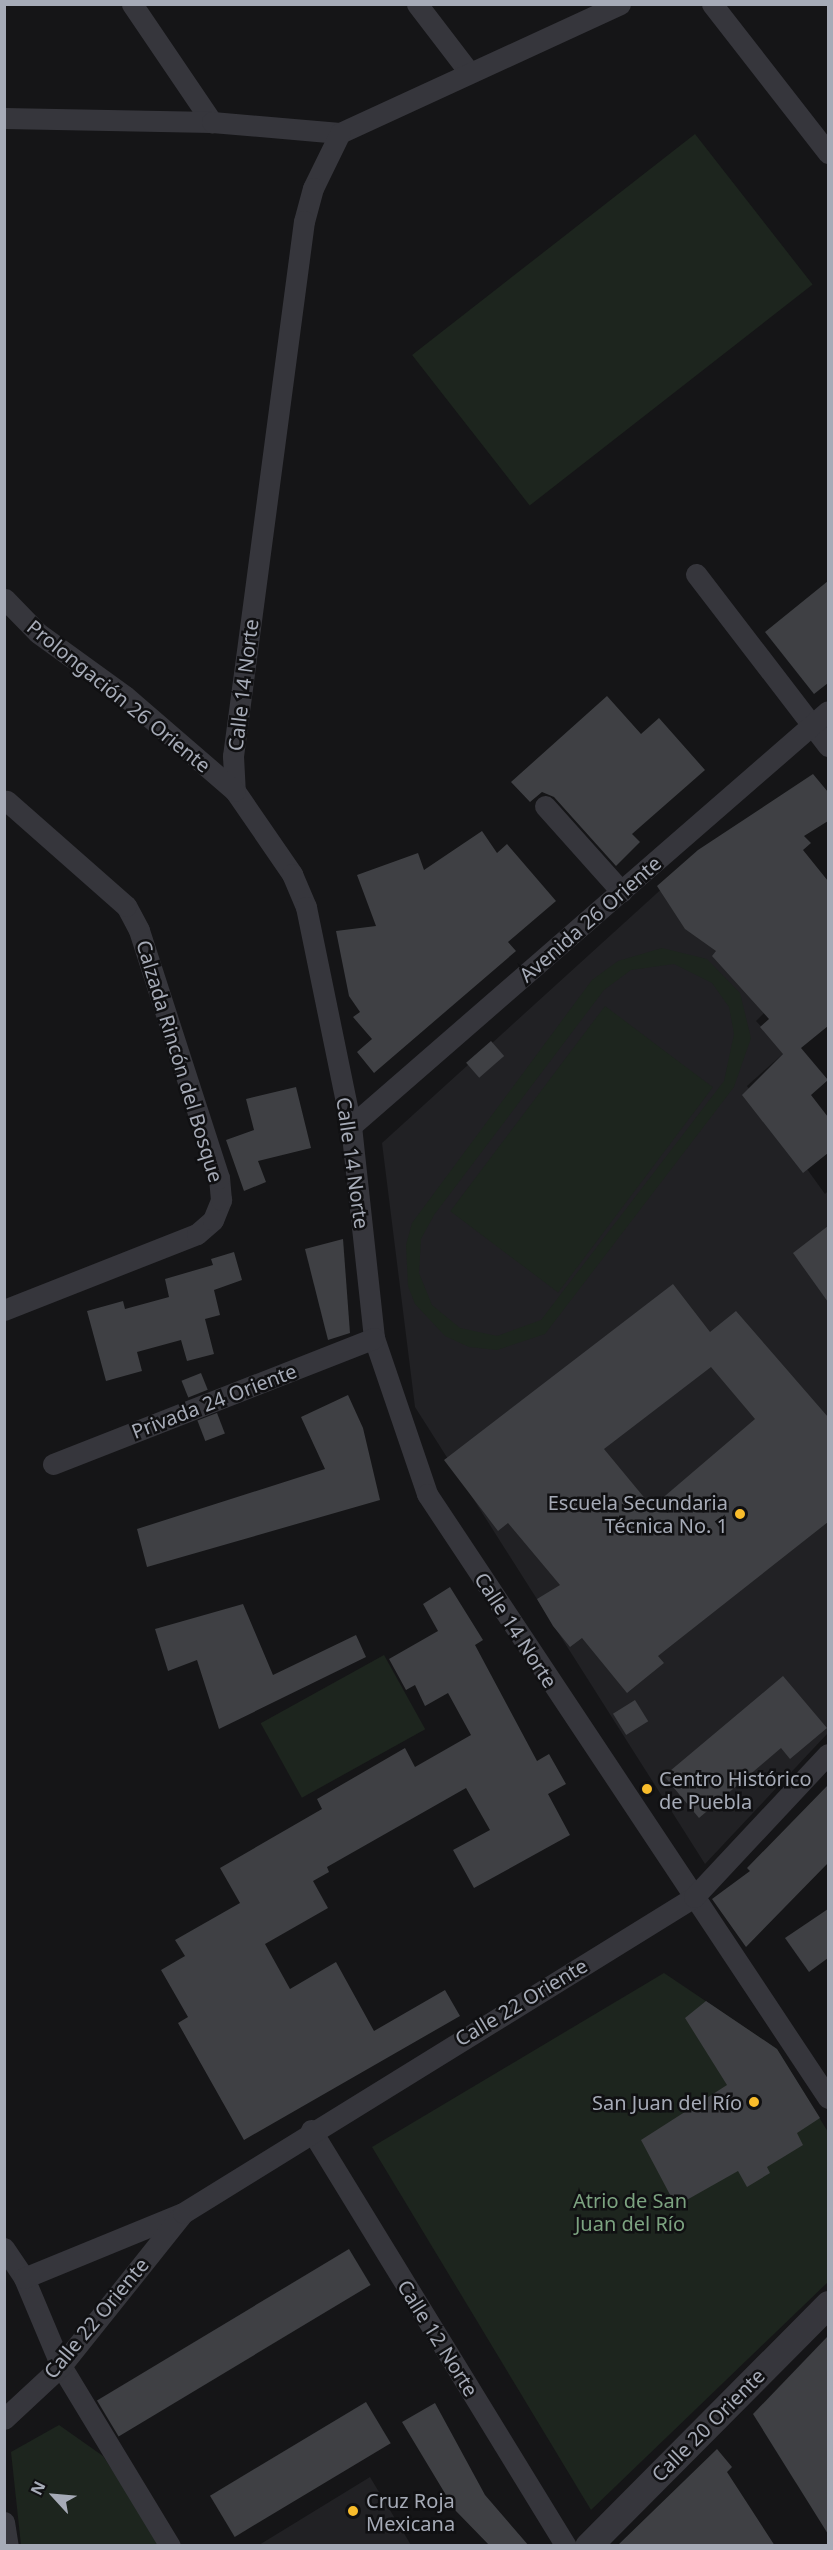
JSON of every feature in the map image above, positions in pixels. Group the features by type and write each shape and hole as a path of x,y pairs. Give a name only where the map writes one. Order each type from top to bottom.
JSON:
{"street":[{"path":"132,4 213,122"},
{"path":"417,4 469,72"},
{"path":"4,118 213,122 340,133 620,4"},
{"path":"712,4 828,153"},
{"name":"Calle 14 Norte","path":"340,133 313,188 304,221 233,756 235,791 292,874 306,907 351,1126 374,1338 427,1494 828,2098"},
{"path":"696,574 821,717 828,746"},
{"name":"Prolongación 26 Oriente","path":"5,599 38,633 125,696 235,791"},
{"name":"Avenida 26 Oriente","path":"351,1126 821,717"},
{"name":"Calzada Rincón del Bosque","path":"4,1310 197,1234 213,1220 221,1200 219,1178 139,930 126,906 7,801"},
{"path":"545,806 622,892"},
{"name":"Privada 24 Oriente","path":"53,1464 374,1338"},
{"name":"Calle 22 Oriente","path":"24,2278 183,2212 311,2130 694,1897 828,1754"},
{"name":"Calle 12 Norte","path":"311,2130 566,2546"},
{"name":"Calle 22 Oriente","path":"4,2419 61,2366 183,2212"},
{"path":"4,2248 24,2278 61,2366 170,2546"},
{"name":"Calle 20 Oriente","path":"588,2546 828,2304"},
{"path":"4,2522 8,2546"}],"shaded area":[{"path":"667,884 773,1004 756,1021 785,1052 747,1086 825,1194 828,1191 828,1733 705,1864 415,1407 382,1143"},
{"name":"Cruz Roja Mexicana","path":"370,2477 411,2545 259,2545"}],"green space":[{"path":"695,134 813,285 530,506 412,355"},
{"path":"662,948 707,959 740,993 751,1038 734,1087 545,1334 497,1350 469,1347 445,1336 415,1304 408,1286 406,1245 412,1223 592,980 618,961","holes":["674,964 712,983 729,1007 734,1034 724,1081 541,1320 497,1336 460,1328 432,1305 419,1273 421,1239 434,1215 604,990 631,970"]},
{"path":"605,1006 713,1087 558,1292 450,1211"},
{"path":"384,1655 425,1729 302,1798 261,1723"},
{"name":"Atrio de San Juan del Río","path":"664,1973 777,2049 828,2132 828,2282 591,2510 372,2147"},
{"path":"59,2425 103,2456 161,2545 21,2545 11,2452"}],"building":[{"path":"828,581 828,683 814,694 765,632"},
{"path":"607,696 641,734 659,718 705,770 632,834 640,842 616,866 554,797 542,792 530,802 511,782"},
{"path":"813,774 828,792 828,821 804,836 811,843 803,850 828,881 828,1026 801,1048 828,1080 811,1095 828,1117 828,1153 803,1173 742,1095 783,1054 760,1027 769,1019 712,956 716,951 685,929 657,886 698,850"},
{"path":"482,831 497,853 507,844 556,901 508,942 516,951 374,1073 357,1052 372,1039 353,1017 360,1012 349,996 336,931 376,926 357,875 418,853 424,870"},
{"path":"491,1041 504,1056 479,1078 466,1063"},
{"path":"296,1087 311,1148 258,1161 266,1182 244,1191 226,1140 254,1130 246,1099"},
{"path":"828,1226 828,1302 793,1253"},
{"path":"343,1239 350,1333 328,1340 305,1249"},
{"path":"234,1252 242,1280 214,1290 220,1315 205,1319 214,1354 187,1361 181,1340 137,1352 142,1371 106,1381 87,1311 123,1301 125,1309 169,1297 165,1279 213,1265 211,1259"},
{"path":"673,1284 710,1332 736,1311 828,1417 828,1522 658,1656 664,1663 627,1693 582,1638 570,1647 553,1626 537,1599 560,1585 508,1523 498,1531 444,1460","holes":["711,1367 755,1419 652,1507 604,1449"]},
{"path":"201,1373 208,1390 188,1398 182,1381"},
{"path":"348,1395 363,1428 380,1500 147,1567 137,1529 325,1469 301,1417"},
{"path":"217,1413 225,1434 205,1441 197,1421"},
{"path":"450,1587 483,1640 475,1645 537,1761 549,1754 566,1784 548,1794 570,1835 474,1888 453,1850 490,1830 466,1788 327,1867 329,1872 313,1881 328,1908 265,1944 290,1989 336,1962 374,2031 445,1990 460,2016 244,2140 178,2023 188,2017 161,1970 185,1956 175,1940 240,1903 220,1868 322,1809 317,1799 405,1748 415,1767 471,1735 448,1693 425,1706 415,1685 406,1690 389,1659 438,1631 423,1604"},
{"path":"243,1604 273,1675 356,1635 366,1657 219,1729 197,1660 168,1671 155,1629"},
{"path":"783,1676 827,1728 790,1759 781,1748 699,1818 664,1776"},
{"path":"635,1700 648,1721 626,1735 613,1714"},
{"path":"828,1785 828,1863 746,1947 712,1899 750,1871 747,1868"},
{"path":"828,1909 828,1958 809,1972 785,1938"},
{"name":"San Juan del Río","path":"706,2001 777,2049 820,2118 797,2133 803,2145 767,2167 770,2173 747,2187 738,2171 676,2206 641,2140 727,2085 685,2018"},
{"path":"349,2249 371,2285 119,2436 97,2400"},
{"path":"828,2336 828,2534 753,2414"},
{"path":"366,2402 391,2443 235,2537 210,2496"},
{"path":"435,2403 485,2495 529,2546 490,2546 455,2510 402,2422"},
{"path":"717,2449 732,2467 727,2472 775,2546 617,2546"}],"place":[{"name":"Escuela Secundaria Técnica No. 1","path":"740,1514"},
{"name":"Centro Histórico de Puebla","path":"647,1789"},
{"name":"San Juan del Río","path":"754,2102"},
{"name":"Cruz Roja Mexicana","path":"353,2511"}]}
